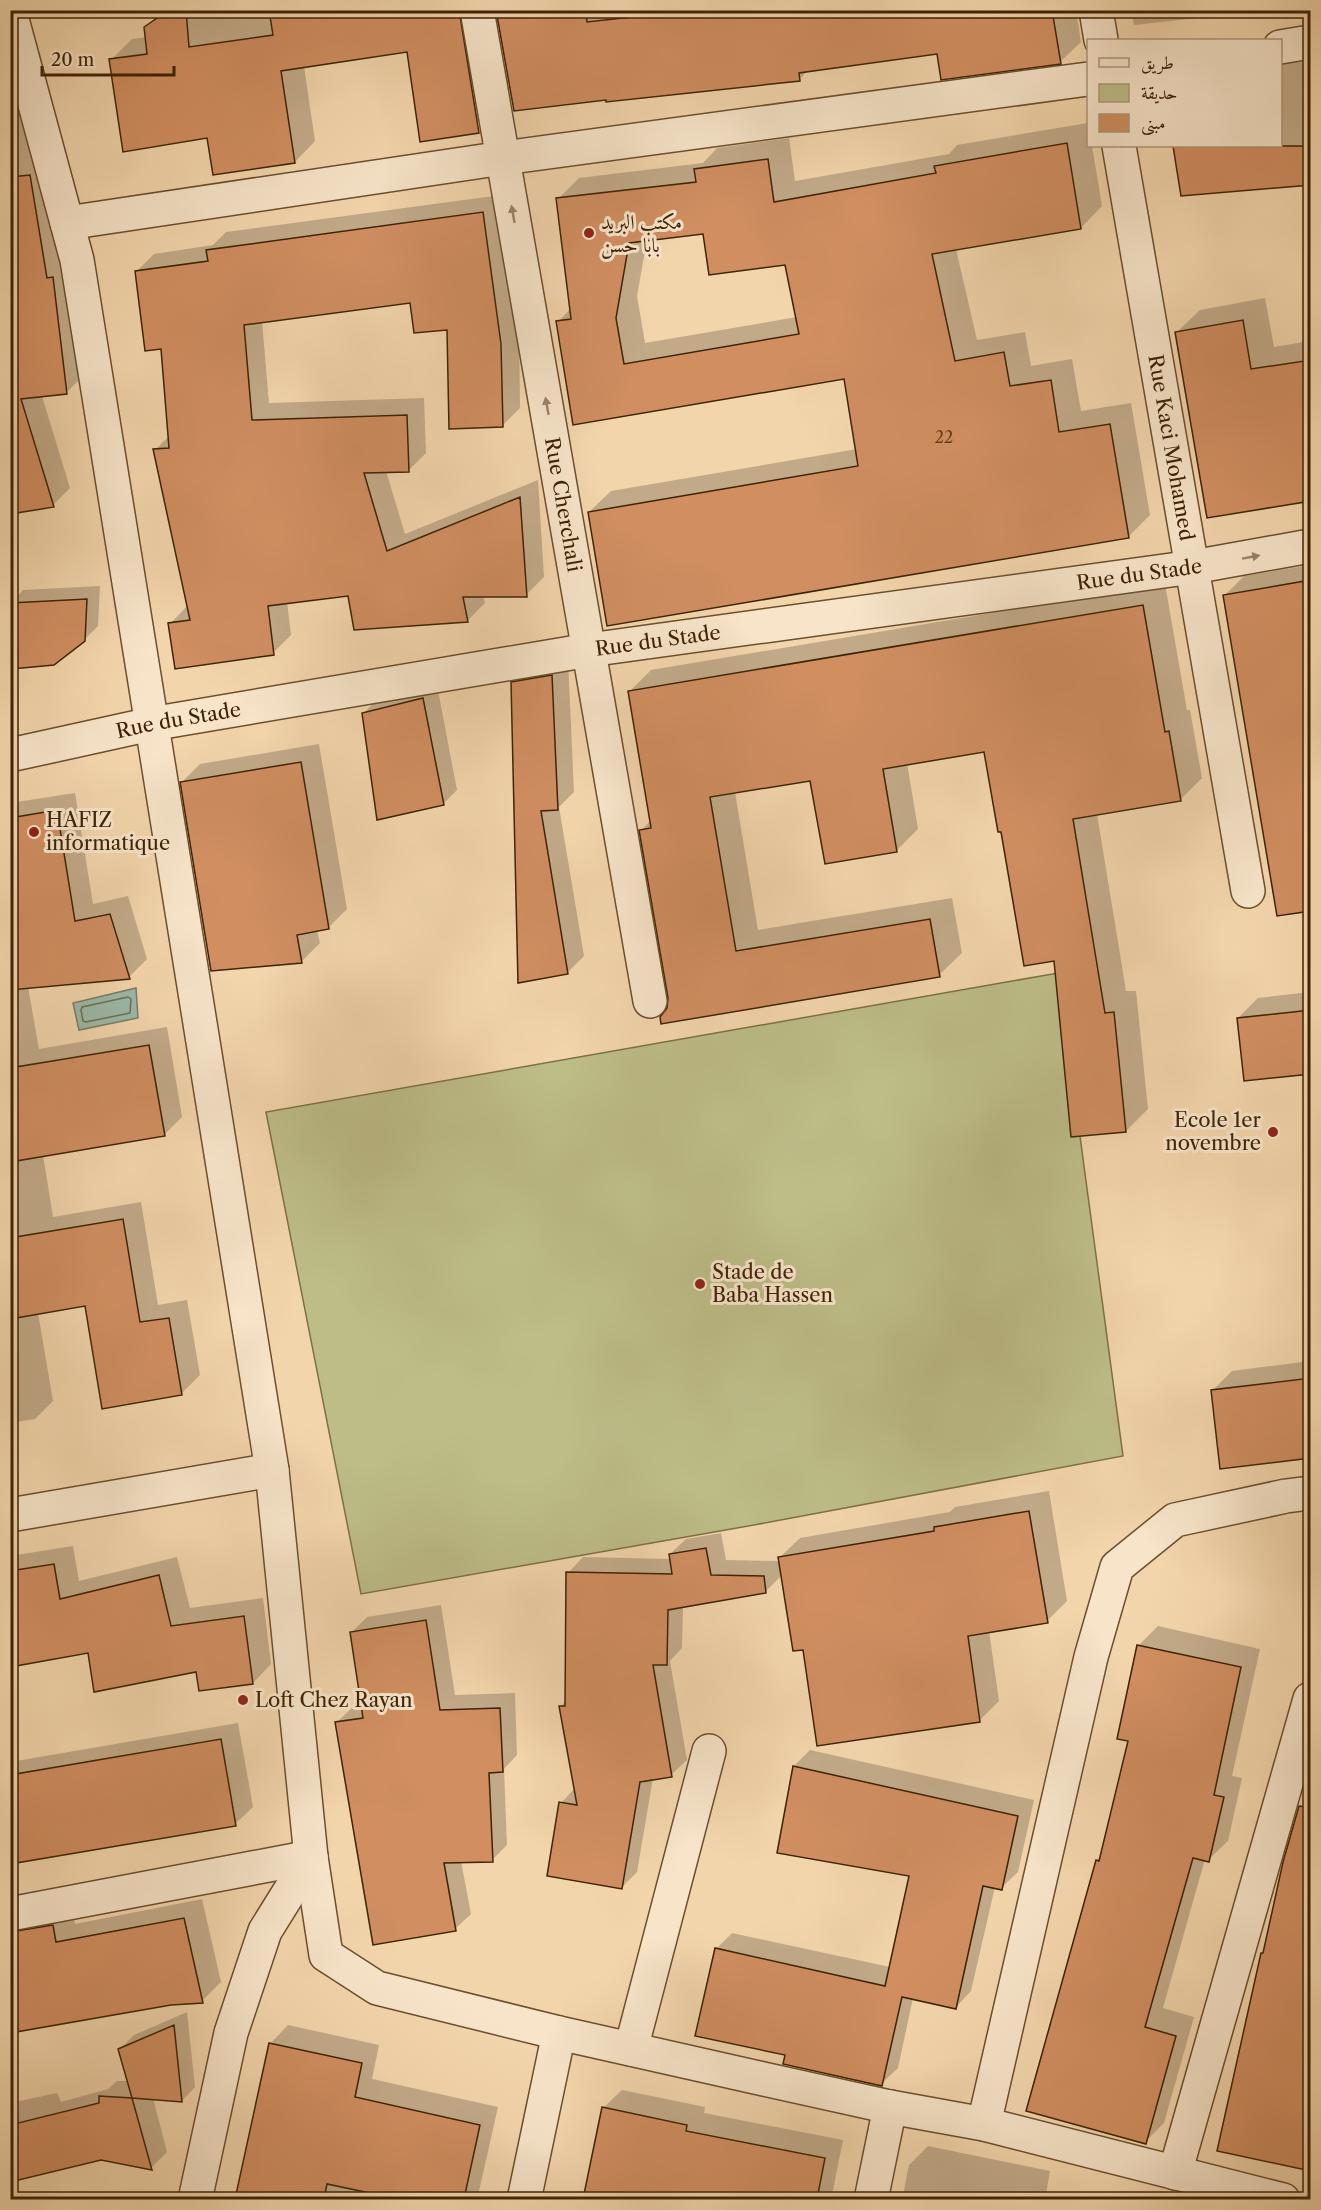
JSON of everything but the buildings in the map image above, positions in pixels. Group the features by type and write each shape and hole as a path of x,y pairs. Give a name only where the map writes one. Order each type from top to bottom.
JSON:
{"street":[{"name":"Rue Cherchali","path":"477,10 650,1001"},
{"path":"1095,10 1101,39"},
{"path":"10,12 77,260 272,1470 311,1857 326,1955 377,1988 559,2033 890,2107 984,2124 1175,2174 1282,2199"},
{"path":"1282,47 1311,42"},
{"path":"67,223 503,158 1087,78"},
{"name":"Rue Kaci Mohamed","path":"1119,147 1248,891"},
{"name":"Rue du Stade","path":"10,755 151,724 589,650 1193,567 1311,546"},
{"path":"10,1515 272,1470"},
{"path":"984,2124 1091,1657 1117,1567 1175,1520 1286,1496 1311,1493"},
{"path":"1175,2174 1311,1700"},
{"path":"631,2049 709,1751"},
{"path":"10,1914 311,1857"},
{"path":"195,2199 231,2033 265,1931 311,1857"},
{"path":"524,2199 559,2033"},
{"path":"871,2199 890,2107"}],"green space":[{"name":"Stade de Baba Hassen","path":"1058,973 1123,1456 754,1525 361,1594 266,1112"}],"water":[{"path":"136,988 138,1018 79,1030 73,1003"}],"place":[{"name":"مكتب البريد بابا حسن","path":"589,233"},
{"name":"HAFIZ informatique","path":"34,832"},
{"name":"Ecole 1er novembre","path":"1273,1132"},
{"name":"Stade de Baba Hassen","path":"700,1284"},
{"name":"Loft Chez Rayan","path":"243,1700"}]}
